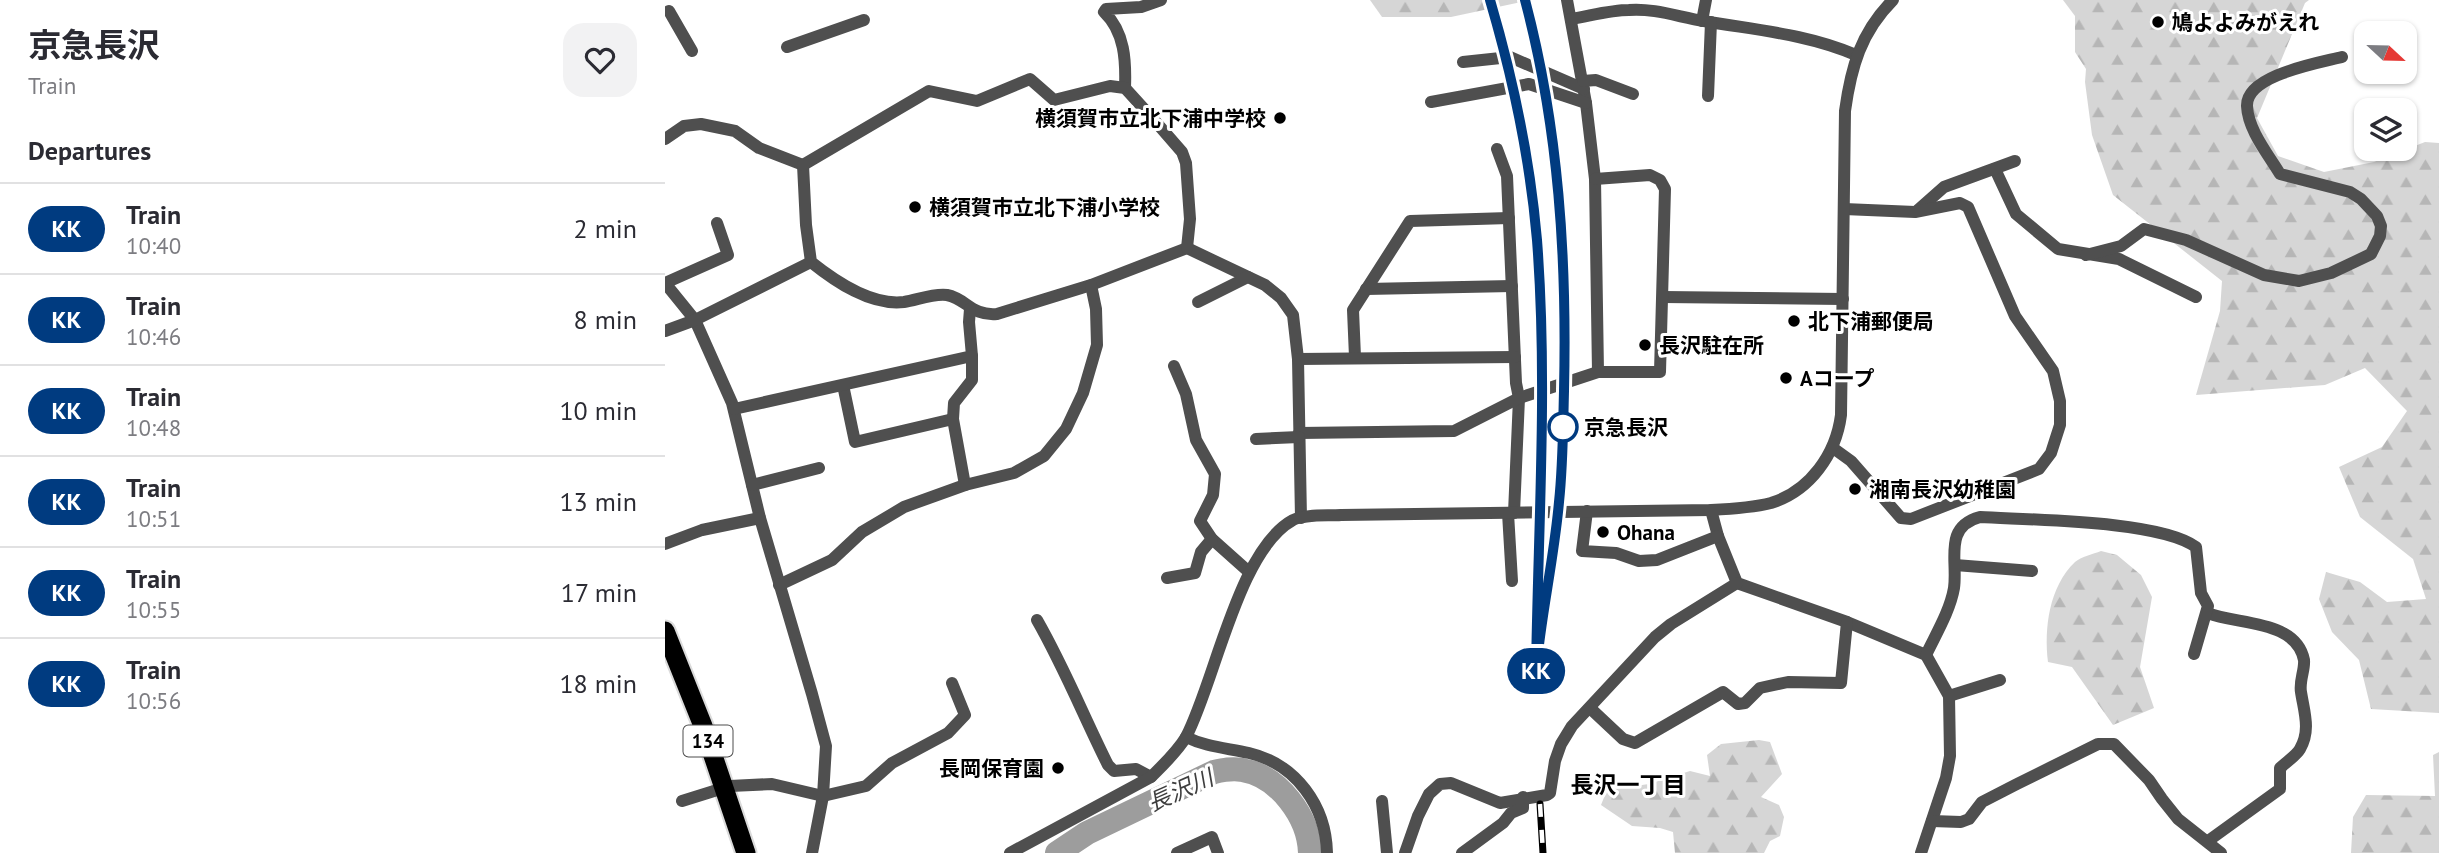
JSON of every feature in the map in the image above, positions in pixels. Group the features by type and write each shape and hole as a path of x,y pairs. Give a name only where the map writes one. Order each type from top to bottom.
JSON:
{"highway":[{"name":"134","path":"665,631 746,853"}],"street":[{"path":"1125,88 1126,60 1113,21 1104,12 1106,9 1141,7 1161,0"},
{"path":"1567,0 1586,103 1595,179 1598,372"},
{"path":"1706,0 1708,96"},
{"path":"1010,853 1151,777 1167,762 1185,737 1249,572 1281,529 1295,519 1341,515 1711,510 1752,507 1773,502 1795,491 1814,475 1833,448 1839,433 1841,415 1845,111 1850,76 1856,55 1872,25 1893,0"},
{"path":"1571,19 1630,9 1647,10 1771,31 1835,46 1856,55"},
{"path":"669,11 692,51"},
{"path":"787,47 864,20"},
{"path":"1462,62 1510,57 1583,85 1596,80 1633,94"},
{"path":"2086,255 2121,246 2144,229 2186,240 2265,275 2299,281 2331,273 2371,254 2380,236 2381,226 2377,216 2350,192 2280,174 2253,129 2247,106 2250,94 2269,78 2342,57"},
{"path":"665,139 684,126 701,124 735,131 759,148 803,164 929,92 977,101 1030,79 1053,100 1110,86 1125,88 1182,152 1189,182 1190,219 1187,248"},
{"path":"1431,102 1529,84 1586,103"},
{"path":"1497,149 1507,176 1519,398 1511,513 1513,581"},
{"path":"1915,212 1944,187 2015,161"},
{"path":"803,164 811,262 870,298 901,303 946,295 959,300 970,309 987,315 997,314 1091,285 1187,248 1265,285 1282,298 1293,316 1299,359 1301,518"},
{"path":"1995,169 2016,214 2058,249 2119,259 2196,297"},
{"path":"1256,439 1299,435 1454,431 1519,398 1598,372 1660,372 1665,189 1660,180 1650,175 1595,179"},
{"path":"1833,448 1851,461 1901,518 1911,519 2039,469 2051,453 2060,425 2060,401 2053,372 2015,316 1968,207 1960,203 1915,212 1844,209"},
{"path":"1355,357 1353,310 1410,222 1509,218"},
{"path":"717,223 728,255 665,283 695,320 723,378 734,409 760,518 826,746 823,796 812,853"},
{"path":"665,331 695,320 811,262"},
{"path":"1198,302 1248,277"},
{"path":"779,585 832,560 862,532 904,507 965,485 1014,473 1044,456 1066,429 1083,393 1097,345 1096,309 1091,285"},
{"path":"1366,289 1512,286"},
{"path":"1663,298 1710,296 1843,299"},
{"path":"965,485 953,419 954,403 972,380 968,322 970,309"},
{"path":"734,409 972,356"},
{"path":"1299,359 1515,357"},
{"path":"1174,366 1186,394 1196,440 1215,474 1213,495 1200,521 1212,539 1249,572"},
{"path":"843,385 855,442 953,419"},
{"path":"752,485 818,468"},
{"path":"1711,510 1718,536 1737,583 1847,622 1926,655 1949,696 1950,756 1946,778 1921,853"},
{"path":"1587,511 1582,551 1616,553 1639,561 1657,561 1718,536"},
{"path":"1926,655 1954,589 1955,541 1961,527 1980,517 2129,527 2186,540 2196,547 2201,593 2208,606 2194,654"},
{"path":"665,544 702,530 760,518"},
{"path":"1167,578 1195,573 1201,552 1212,539"},
{"path":"1955,565 2032,570"},
{"path":"1405,853 1429,793 1440,784 1451,783 1500,803 1550,793 1555,761 1572,726 1591,709 1655,637 1737,583"},
{"path":"2208,613 2222,619 2267,626 2292,639 2304,661 2300,689 2308,716 2299,751 2280,768 2280,789 2208,841"},
{"path":"1037,620 1061,662 1076,703 1108,765 1114,771 1136,768 1151,777"},
{"path":"1591,709 1623,739 1636,743 1723,692 1738,704 1745,703 1760,688 1788,682 1841,683 1847,622"},
{"path":"1949,696 2000,680"},
{"path":"682,801 724,788 772,784 823,796 866,786 892,763 948,733 965,715 952,683"},
{"path":"1185,737 1204,745 1250,753 1286,769 1310,793 1322,817 1327,853"},
{"path":"1932,821 1961,822 1969,819 1982,802 2098,744 2114,744 2149,780 2178,819 2221,853"},
{"path":"1462,853 1503,823 1511,813 1523,808 1523,797"},
{"path":"1382,801 1387,853"},
{"path":"1177,853 1212,837 1218,853"}],"green space":[{"path":"1370,0 1531,0 1451,17 1382,17"},
{"path":"2063,0 2309,0 2305,3 2257,118 2278,156 2324,172 2377,161 2417,161 2417,145 2425,142 2439,143 2439,713 2371,709 2359,660 2332,632 2319,599 2326,572 2360,582 2387,602 2426,599 2413,559 2360,517 2339,467 2382,447 2407,411 2365,368 2325,385 2196,395 2220,311 2222,281 2113,195 2092,135 2085,82 2086,69 2075,52 2075,16"},
{"path":"2101,551 2117,555 2141,575 2152,597 2140,667 2154,708 2113,725 2072,667 2048,662 2047,649 2050,609 2059,583 2075,562"},
{"path":"1759,740 1770,742 1782,774 1761,797 1779,805 1784,817 1780,836 1770,841 1764,853 1675,853 1673,832 1632,826 1601,805 1607,790 1649,784 1690,771 1710,776 1707,755 1721,744"},
{"path":"2439,752 2439,853 2351,853 2353,817 2366,795 2435,796 2433,755"}],"waterway":[{"name":"長沢川","path":"1057,853 1087,833 1214,772 1235,769 1256,774 1280,789 1298,812 1310,853"}],"railway":[{"path":"1519,114 1537,241 1542,348 1536,671"},
{"path":"1546,599 1562,474 1565,344 1561,202 1551,128"},
{"path":"1540,804 1543,853"}],"train":[{"name":"KK","path":"1490,0 1503,41 1519,114 1537,238 1542,390 1536,671 1562,474 1565,344 1561,202 1534,31 1525,0"}],"place":[{"name":"鳩よよみがえれ","path":"2158,22"},
{"name":"横須賀市立北下浦中学校","path":"1280,118"},
{"name":"横須賀市立北下浦小学校","path":"915,207"},
{"name":"北下浦郵便局","path":"1794,321"},
{"name":"長沢駐在所","path":"1645,345"},
{"name":"Aコープ","path":"1786,378"},
{"name":"京急長沢","path":"1563,427"},
{"name":"湘南長沢幼稚園","path":"1855,489"},
{"name":"Ohana","path":"1603,532"},
{"name":"長岡保育園","path":"1058,768"}],"district":[{"name":"長沢一丁目","path":"1628,784"}]}
